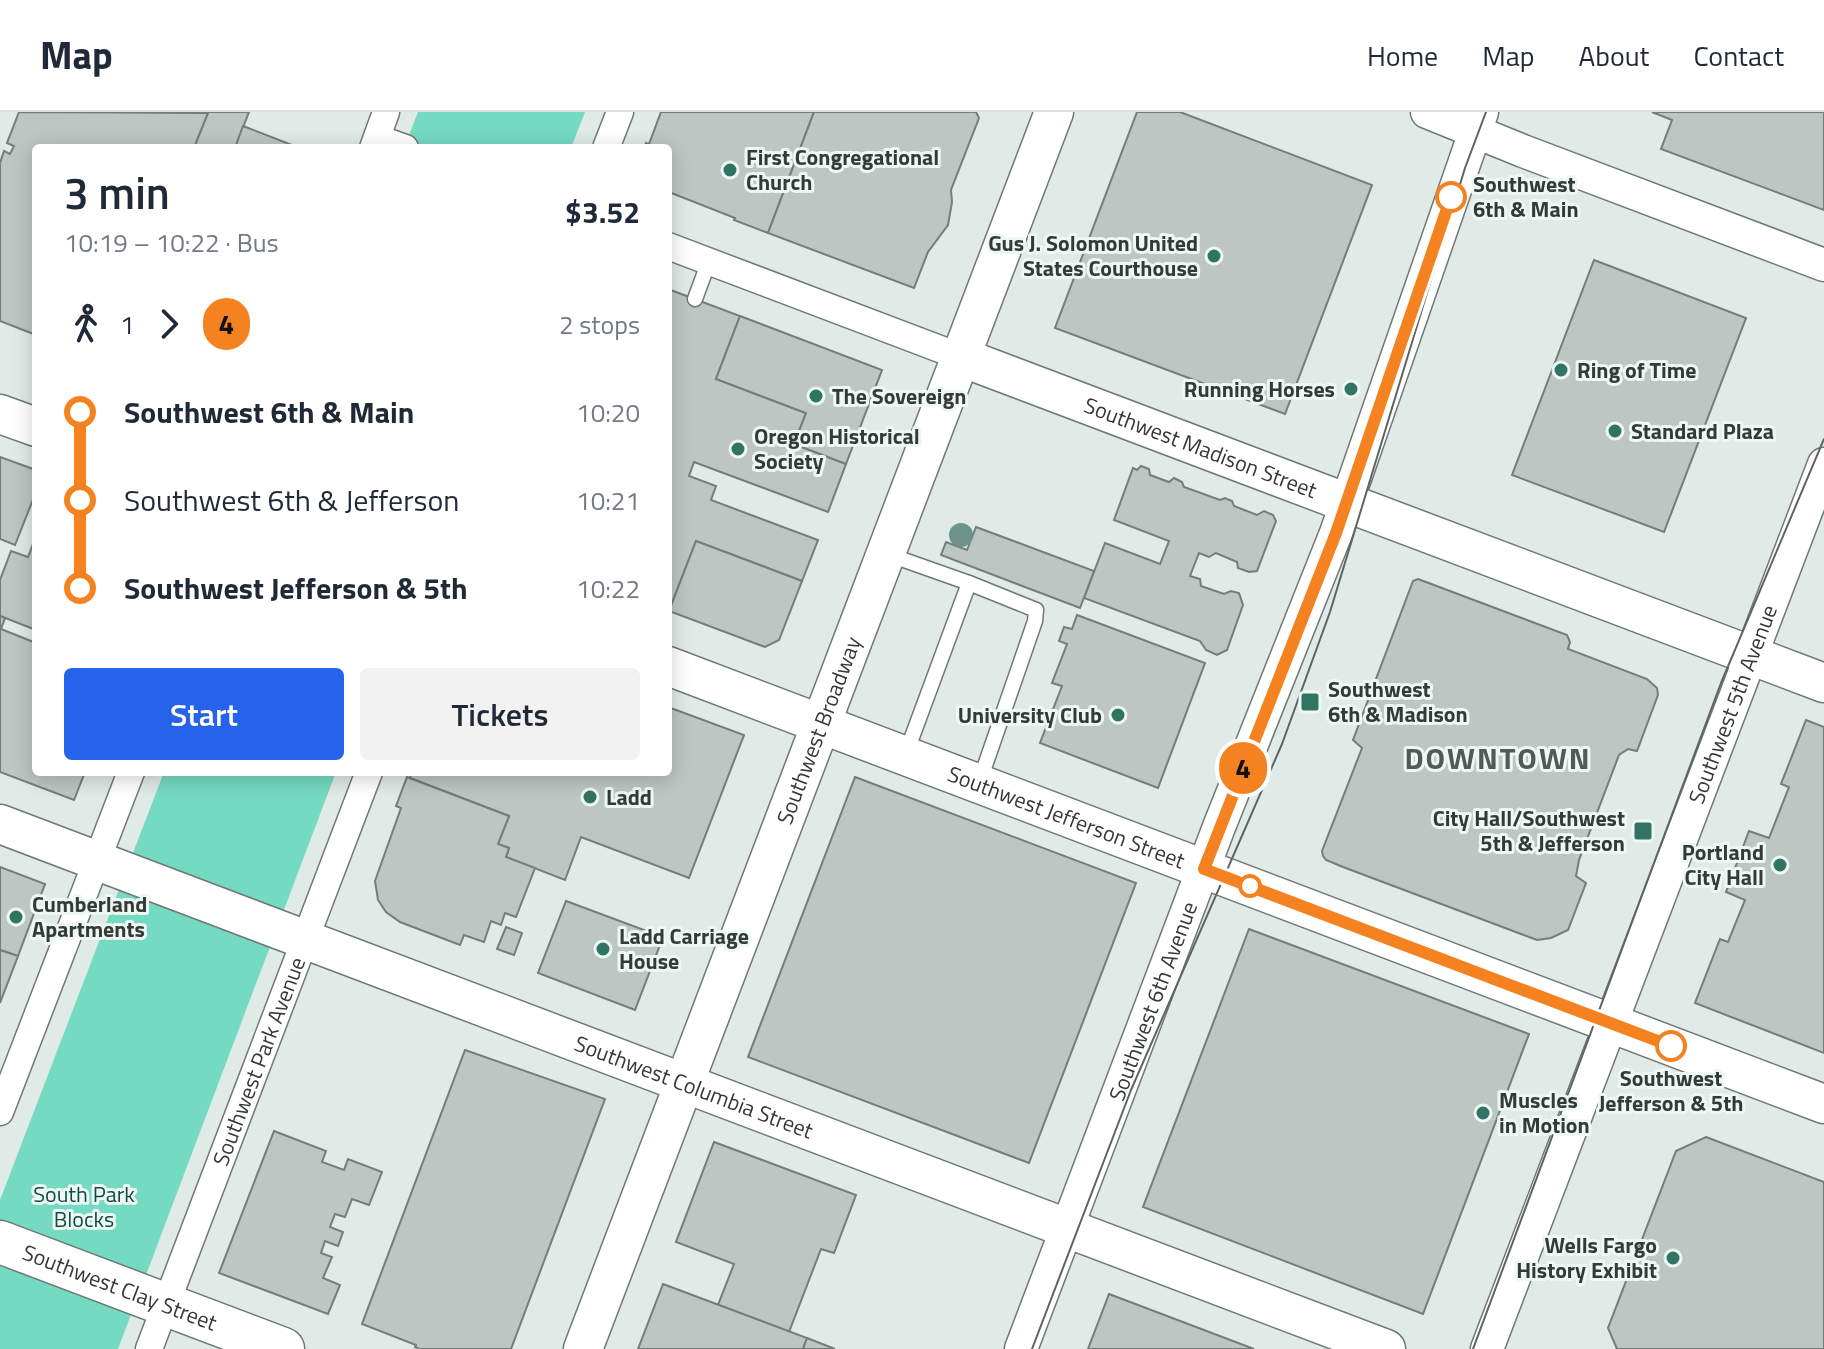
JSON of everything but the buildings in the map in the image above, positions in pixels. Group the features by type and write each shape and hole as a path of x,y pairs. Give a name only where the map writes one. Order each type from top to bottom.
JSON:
{"main road":[{"name":"Southwest Broadway","path":"583,1349 1054,112"},
{"name":"Southwest Madison Street","path":"961,357 1824,683"},
{"path":"0,414 32,426"},
{"name":"Southwest Jefferson Street","path":"672,668 1824,1104"},
{"name":"Southwest Columbia Street","path":"0,824 1386,1349"},
{"name":"Southwest Clay Street","path":"0,1242 283,1349"}],"street":[{"path":"375,143 386,112"},
{"path":"608,144 620,112"},
{"path":"1427,112 1478,122 1824,265"},
{"name":"Southwest 6th Avenue","path":"1021,1349 1347,502 1478,122"},
{"name":"Southwest Madison Street","path":"672,247 961,357"},
{"name":"Southwest 5th Avenue","path":"1487,1349 1824,464"},
{"path":"0,1112 129,776"},
{"name":"Southwest Park Avenue","path":"149,1349 367,776"}],"lane":[{"path":"695,299 709,261"},
{"path":"886,553 1036,610 1035,621 979,783"},
{"path":"905,756 969,583"}],"green space":[{"path":"418,112 585,112 573,144 406,144"},
{"name":"South Park Blocks","path":"162,776 334,776 118,1349 0,1349 0,1200"}],"tram line":[{"path":"1032,1349 1131,1090 1282,744 1330,612 1465,168 1486,112"},
{"path":"1473,1349 1721,683 1824,439"}],"bus line":[{"name":"4","path":"1451,197 1336,533 1204,869 1671,1046"}],"place":[{"name":"First Congregational Church","path":"730,170"},
{"name":"Southwest 6th & Main","path":"1451,197"},
{"name":"Gus J. Solomon United States Courthouse","path":"1214,256"},
{"name":"Ring of Time","path":"1561,370"},
{"name":"Running Horses","path":"1351,389"},
{"name":"The Sovereign","path":"816,396"},
{"name":"Standard Plaza","path":"1615,431"},
{"name":"Oregon Historical Society","path":"738,449"},
{"name":"Southwest 6th & Madison","path":"1310,702"},
{"name":"University Club","path":"1118,715"},
{"name":"Ladd","path":"590,797"},
{"name":"City Hall/Southwest 5th & Jefferson","path":"1643,831"},
{"name":"Portland City Hall","path":"1780,865"},
{"name":"Cumberland Apartments","path":"16,917"},
{"name":"Ladd Carriage House","path":"603,949"},
{"name":"Southwest Jefferson & 5th","path":"1671,1046"},
{"name":"Muscles in Motion","path":"1483,1113"},
{"name":"Wells Fargo History Exhibit","path":"1673,1258"}],"district":[{"name":"DOWNTOWN","path":"1498,758"}]}
